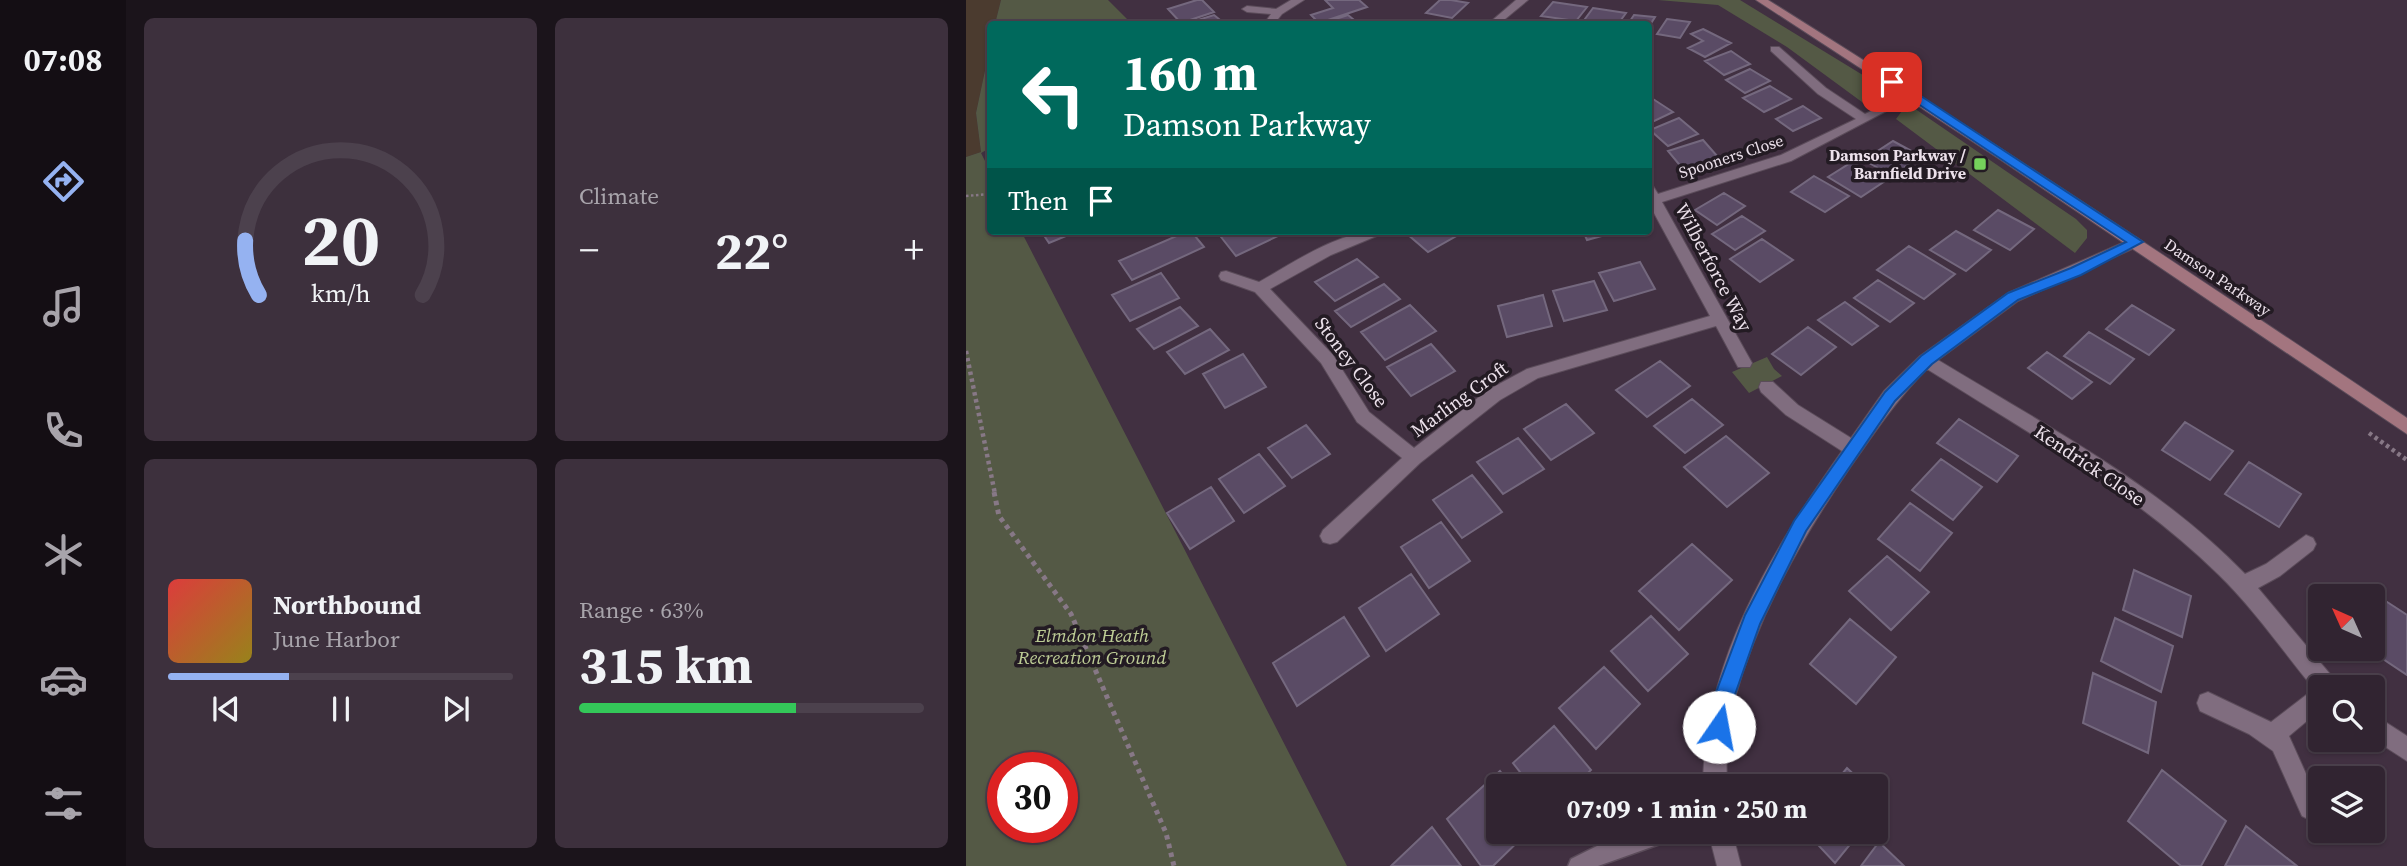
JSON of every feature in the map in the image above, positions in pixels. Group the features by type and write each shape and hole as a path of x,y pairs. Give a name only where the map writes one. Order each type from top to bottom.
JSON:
{"street":[{"path":"1271,21 1278,12 1299,0"},
{"path":"1497,21 1523,0"},
{"name":"Damson Parkway","path":"1761,0 1903,89 2136,242 2407,427"},
{"path":"1247,9 1278,12"},
{"path":"1775,49 1822,91 1864,119"},
{"name":"Spooners Close","path":"1652,194 1786,158 1888,107"},
{"name":"Wilberforce Way","path":"1652,194 1744,363"},
{"path":"1226,276 1260,288 1326,252 1367,235"},
{"path":"1715,774 1715,752 1722,703 1751,621 1800,526 1890,396 1926,360 2013,297 2136,242"},
{"name":"Stoney Close","path":"1260,288 1327,359 1363,417 1414,458"},
{"name":"Marling Croft","path":"1330,536 1414,458 1494,396 1533,373 1719,318"},
{"name":"Kendrick Close","path":"1926,360 2126,486 2212,555 2243,585 2316,675"},
{"path":"1767,387 1792,410 1852,448"},
{"path":"2243,585 2273,570 2306,544"},
{"path":"2208,703 2257,726 2281,743 2308,804"},
{"path":"2271,736 2308,707"},
{"path":"2385,734 2407,750"},
{"path":"1723,844 1729,866"}],"lane":[{"path":"1578,866 1599,855 1632,844"}],"path":[{"path":"966,196 987,194"},
{"path":"966,352 999,516 1072,614 1166,834 1174,866"}],"shaded area":[{"path":"966,0 1001,0 996,21 987,21 987,61 976,113 981,152 966,157"}],"green space":[{"path":"1001,0 1108,0 1129,21 996,21"},
{"path":"1658,0 1740,0 1889,91 2076,219 2087,230 2087,238 2075,253 1896,119 1902,111 1883,100 1866,105 1787,47 1718,5"},
{"name":"Elmdon Heath Recreation Ground","path":"987,61 987,150 981,153 987,165 987,235 1023,235 1347,866 966,866 966,157 981,152 976,113"},
{"path":"1767,357 1782,376 1749,393 1732,372"}],"building":[{"path":"1202,0 1214,12 1179,21 1168,9"},
{"path":"1325,0 1359,0 1367,7 1325,21 1317,21 1311,15 1333,8"},
{"path":"1440,0 1468,3 1452,18 1426,13"},
{"path":"1553,2 1587,7 1576,21 1541,16"},
{"path":"1593,8 1626,13 1620,21 1583,21"},
{"path":"1214,15 1221,21 1195,21"},
{"path":"1348,15 1355,21 1329,21"},
{"path":"1634,15 1655,17 1652,22 1630,21"},
{"path":"1667,19 1690,22 1680,38 1657,34"},
{"path":"1703,29 1731,43 1705,57 1688,48 1703,41 1691,34"},
{"path":"1731,51 1750,64 1724,75 1705,61"},
{"path":"1750,69 1770,81 1745,93 1726,80"},
{"path":"1770,86 1791,99 1764,112 1743,98"},
{"path":"1653,99 1673,112 1652,122"},
{"path":"1803,106 1821,118 1793,131 1776,119"},
{"path":"1679,118 1698,134 1668,146 1652,129"},
{"path":"1703,140 1718,157 1683,169 1668,151"},
{"path":"1893,141 1921,156 1892,176 1864,160"},
{"path":"1852,162 1885,181 1861,197 1828,177"},
{"path":"1814,176 1849,196 1825,212 1791,192"},
{"path":"1724,193 1745,206 1717,225 1695,210"},
{"path":"1998,210 2034,229 2010,250 1974,230"},
{"path":"1742,216 1765,231 1735,250 1712,234"},
{"path":"1956,231 1991,250 1966,271 1930,250"},
{"path":"1044,235 1068,235 1049,243"},
{"path":"1179,235 1194,235 1204,247 1132,280 1119,261"},
{"path":"1225,235 1280,235 1236,256 1221,237"},
{"path":"1408,235 1458,235 1428,252"},
{"path":"1585,235 1605,235 1587,240"},
{"path":"1762,239 1793,260 1760,282 1730,259"},
{"path":"1909,246 1955,274 1924,299 1877,270"},
{"path":"1357,259 1378,277 1335,301 1315,282"},
{"path":"1640,262 1655,289 1614,301 1599,273"},
{"path":"1161,273 1179,298 1130,321 1112,295"},
{"path":"1878,280 1914,303 1890,322 1854,298"},
{"path":"1594,281 1607,310 1564,321 1553,291"},
{"path":"1384,284 1400,299 1351,327 1335,311"},
{"path":"1543,295 1552,326 1507,337 1498,306"},
{"path":"1845,302 1878,326 1852,345 1818,320"},
{"path":"1410,305 1436,331 1385,360 1361,332"},
{"path":"2132,305 2174,330 2149,355 2106,329"},
{"path":"1180,307 1198,326 1154,349 1137,329"},
{"path":"1808,327 1836,347 1801,375 1772,354"},
{"path":"1210,329 1229,350 1185,374 1167,352"},
{"path":"2089,332 2134,359 2110,384 2064,356"},
{"path":"1431,344 1455,371 1411,396 1387,367"},
{"path":"2047,352 2092,382 2072,399 2028,368"},
{"path":"1243,354 1266,387 1225,408 1203,374"},
{"path":"1660,361 1690,386 1647,417 1616,390"},
{"path":"1692,399 1723,425 1685,453 1654,426"},
{"path":"1566,404 1594,433 1551,460 1524,429"},
{"path":"1959,419 2018,456 1997,482 1937,443"},
{"path":"2185,422 2233,451 2210,480 2162,450"},
{"path":"1306,425 1330,454 1292,478 1268,448"},
{"path":"1726,436 1769,473 1727,507 1684,467"},
{"path":"1518,438 1544,469 1503,494 1477,462"},
{"path":"1259,454 1285,486 1244,513 1219,479"},
{"path":"1941,459 1982,487 1953,520 1912,490"},
{"path":"2249,462 2301,494 2279,527 2225,494"},
{"path":"1472,475 1502,512 1462,538 1433,500"},
{"path":"1211,487 1234,521 1190,549 1167,513"},
{"path":"1910,503 1952,533 1920,571 1878,539"},
{"path":"1441,522 1470,561 1429,588 1401,547"},
{"path":"1692,544 1732,580 1679,630 1639,591"},
{"path":"1887,556 1929,592 1891,630 1849,591"},
{"path":"2134,570 2191,596 2182,637 2123,610"},
{"path":"1411,574 1439,614 1386,651 1359,608"},
{"path":"2385,601 2407,615 2407,675 2385,660"},
{"path":"1651,616 1688,654 1648,691 1611,651"},
{"path":"1344,617 1369,656 1297,706 1273,663"},
{"path":"2115,618 2173,646 2161,692 2101,661"},
{"path":"1850,619 1896,657 1856,704 1810,664"},
{"path":"1604,667 1640,704 1596,749 1559,708"},
{"path":"2093,673 2156,702 2148,753 2083,723"},
{"path":"1554,726 1591,770 1587,774 1522,774 1513,763"},
{"path":"1847,768 1853,774 1842,774"},
{"path":"2162,770 2226,821 2201,866 2181,866 2128,821"},
{"path":"1486,784 1486,844 1516,844 1493,866 1481,866 1447,819"},
{"path":"2246,826 2297,866 2225,866"},
{"path":"1432,827 1461,866 1391,866"},
{"path":"1817,844 1850,844 1835,863"},
{"path":"1878,844 1881,844 1904,866 1861,866"}],"place":[{"name":"Damson Parkway / Barnfield Drive","path":"1980,164"}],"route":[{"path":"1719,727 1722,703 1751,621 1800,526 1890,396 1926,360 2013,297 2136,242 1892,82"}]}
